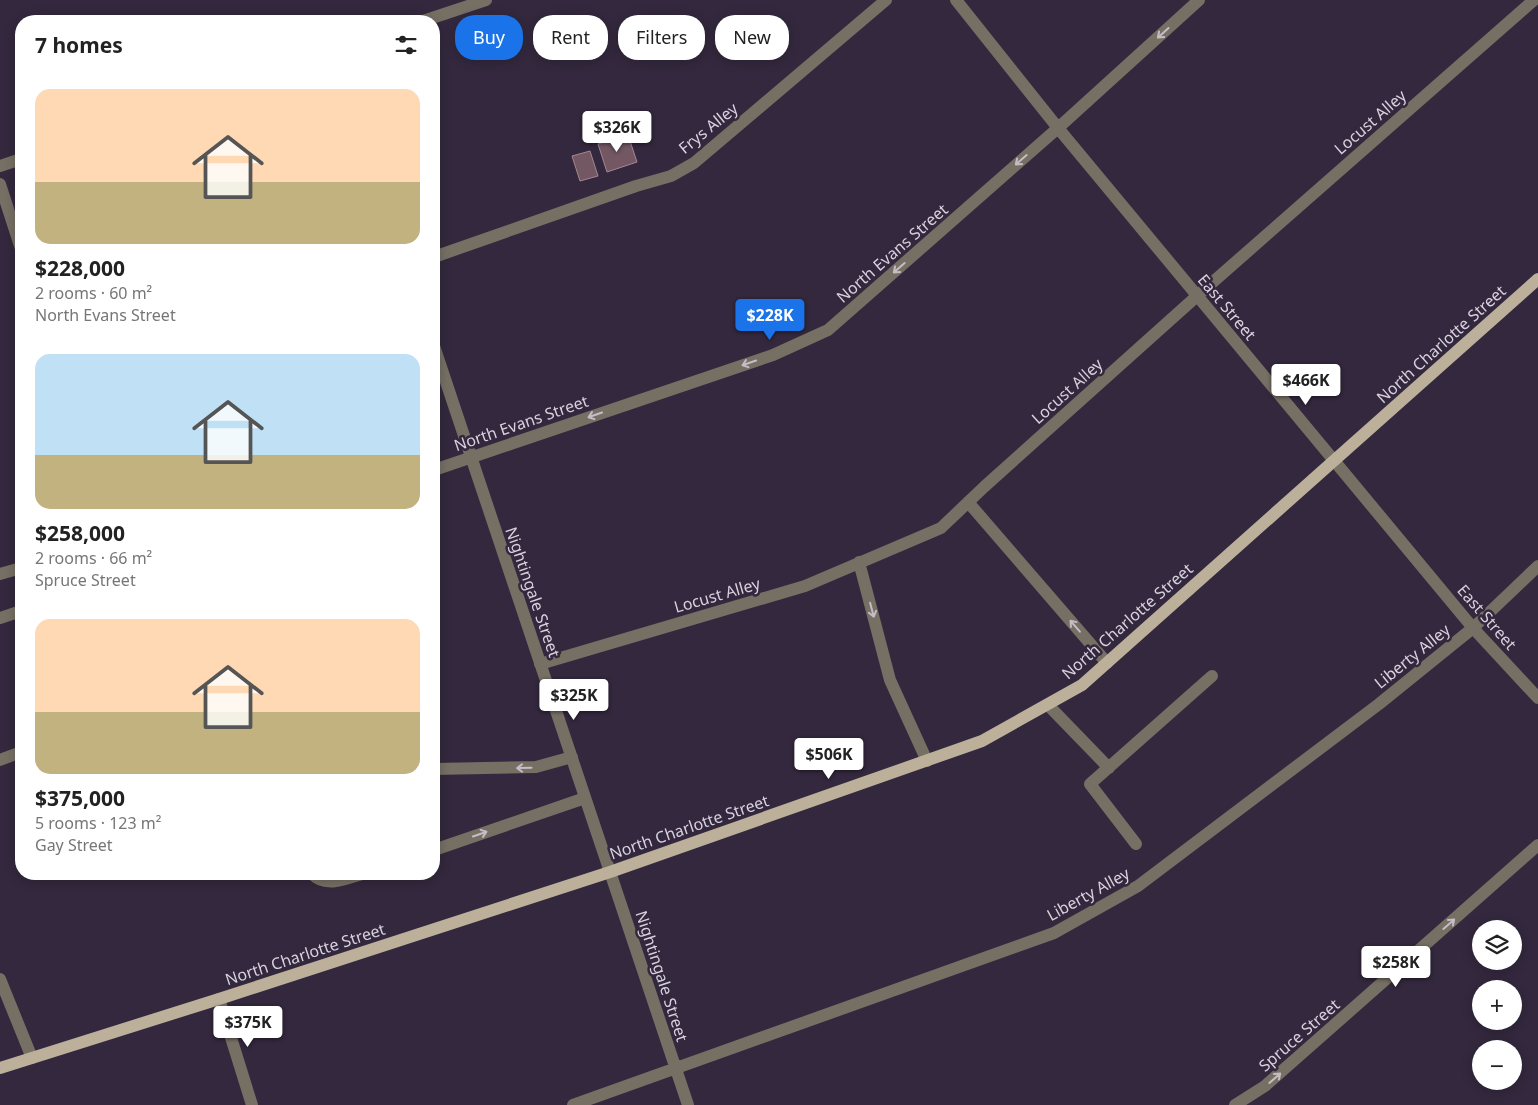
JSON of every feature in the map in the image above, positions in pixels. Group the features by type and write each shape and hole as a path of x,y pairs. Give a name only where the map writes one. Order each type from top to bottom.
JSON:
{"main road":[{"name":"North Charlotte Street","path":"0,1068 610,872 982,741 1082,685 1538,279"}],"street":[{"path":"440,15 486,0"},
{"name":"Frys Alley","path":"440,254 636,186 671,176 694,163 886,0"},
{"name":"East Street","path":"956,0 1058,128 1473,628 1538,698"},
{"name":"North Evans Street","path":"440,468 773,355 828,330 1058,128 1199,0"},
{"name":"Locust Alley","path":"540,664 805,586 941,528 1197,296 1534,0"},
{"path":"0,166 15,161"},
{"path":"0,184 15,230"},
{"name":"Nightingale Street","path":"440,364 688,1105"},
{"path":"968,502 1107,663"},
{"path":"859,562 890,680 926,761"},
{"name":"Liberty Alley","path":"573,1105 1054,933 1138,886 1379,704 1473,628 1538,566"},
{"path":"0,574 15,570"},
{"path":"0,618 15,612"},
{"path":"1136,844 1090,784 1212,676"},
{"path":"1048,705 1109,768"},
{"path":"0,760 15,754"},
{"path":"440,768 536,767 572,757"},
{"path":"440,848 586,798"},
{"name":"Spruce Street","path":"1234,1105 1265,1086 1538,845"},
{"path":"323,880 331,882 339,880"},
{"path":"0,979 32,1058"},
{"path":"219,999 252,1105"}],"building":[{"path":"628,135 637,162 607,172 598,144"},
{"path":"590,151 598,176 580,181 572,156"}]}
